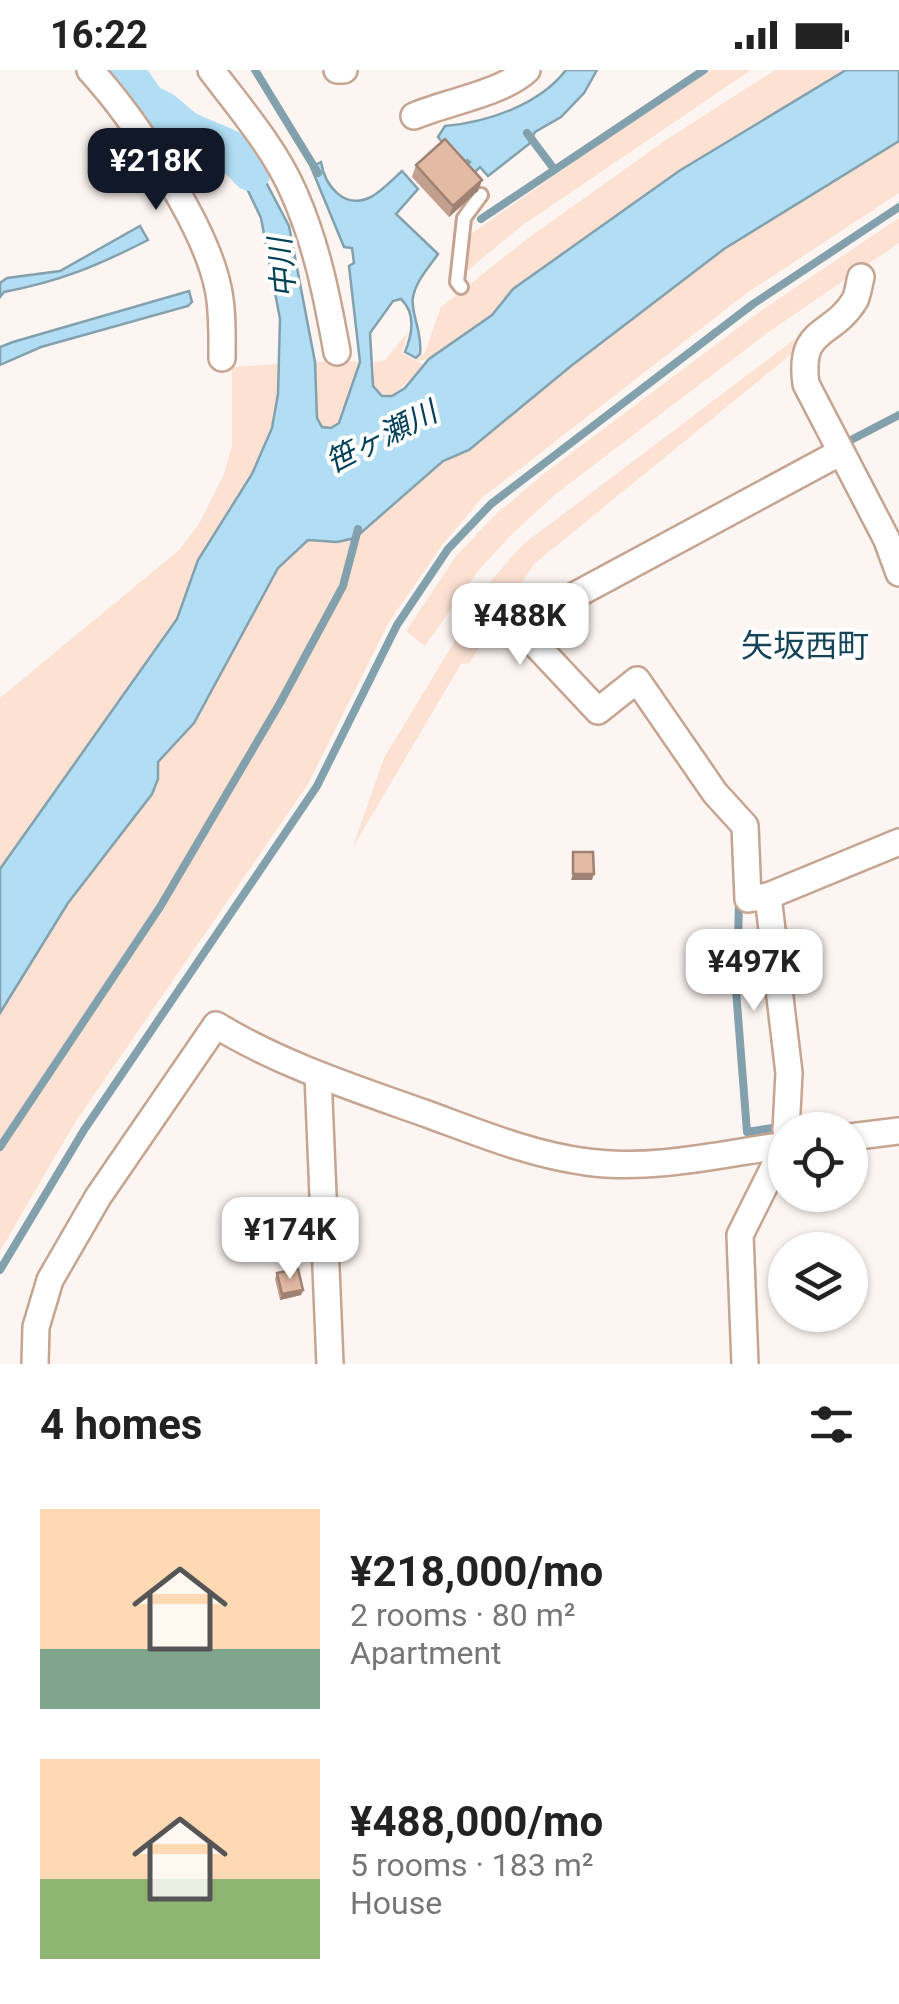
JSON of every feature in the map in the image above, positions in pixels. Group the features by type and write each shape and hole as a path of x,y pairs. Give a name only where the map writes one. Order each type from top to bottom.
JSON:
{"street":[{"path":"90,70 148,148 203,246 218,288 222,358"},
{"path":"211,70 271,152 293,190 322,271 336,352"},
{"path":"414,116 494,88 520,77 526,70"},
{"path":"861,277 854,301 808,346 803,363 806,384 899,573"},
{"path":"842,452 572,597 537,646 598,711 637,680 714,793 746,826 748,899 768,896 899,842"},
{"path":"768,896 789,1073 787,1112"},
{"path":"34,1364 36,1327 50,1280 98,1197 216,1025 259,1051 318,1075 527,1150 590,1163 664,1162 768,1147"},
{"path":"318,1075 330,1364"},
{"path":"868,1135 899,1131"},
{"path":"745,1364 740,1235 768,1179"}],"lane":[{"path":"460,287 457,282 464,218 481,195"}],"shaded area":[{"path":"712,70 751,70 520,227 462,275 468,236 646,111"},
{"path":"775,70 846,70 679,171 513,289 492,315 429,359 417,361 425,366 392,396 377,392 373,386 374,362 385,360 408,332 402,353 416,361 425,352 441,307 527,239 666,140"},
{"path":"899,141 899,193 747,293 482,498 443,544 389,622 308,784 74,1124 0,1251 0,1013 68,903 158,779 158,762 194,723 278,568 308,540 337,542 443,461 469,450 724,249"},
{"path":"899,218 899,243 770,331 557,493 478,571 425,646 406,631 456,556 496,514 759,312"},
{"path":"847,300 783,361 534,564 469,663 461,664 353,847 384,758 491,581 522,545"},
{"path":"315,362 360,362 339,423 331,428 322,427 317,418"},
{"path":"278,364 272,428 252,474 198,560 177,619 0,869 0,698 179,550 199,524 224,474 232,446 232,367"}],"water":[{"path":"566,70 597,70 584,93 561,117 535,132 529,144 488,176 480,167 471,176 464,169 470,162 467,160 461,166 438,137 445,126 512,110 542,93"},
{"name":"笹ヶ瀬川","path":"846,70 899,70 899,141 724,249 469,450 443,461 355,538 337,542 308,540 278,568 194,723 158,762 158,779 152,794 68,903 0,1013 0,869 177,619 198,560 252,474 272,428 278,394 280,319 261,218 233,159 195,132 215,130 259,169 289,226 315,362 317,418 322,427 331,428 339,423 360,362 349,266 354,263 352,248 344,247 311,167 321,162 331,187 352,200 371,197 402,171 418,189 396,214 438,254 413,297 420,354 416,358 405,352 411,324 401,299 393,301 370,333 373,386 382,396 392,396 405,388 429,359 492,315 513,289 679,171"},
{"path":"140,226 148,240 78,272 4,292 0,297 0,283 7,278 60,271"},
{"path":"189,291 192,302 188,306 41,347 0,365 0,347"}],"building":[{"path":"445,139 482,180 453,206 416,165"},
{"path":"573,852 593,852 594,874 573,874"},
{"path":"298,1269 303,1290 282,1294 277,1273"}],"waterway":[{"name":"中川","path":"122,70 147,106 188,133 228,150 251,170"},
{"path":"255,70 318,173"},
{"path":"481,219 704,70"},
{"path":"527,133 554,169"},
{"path":"0,1270 84,1130 317,786 397,625 448,549 491,504 753,304 899,207"},
{"path":"849,441 899,415"},
{"path":"0,1147 160,907 280,703 343,586 358,529"},
{"path":"739,900 734,964 747,1132 768,1129"}],"district":[{"name":"矢坂西町","path":"805,646"}]}
